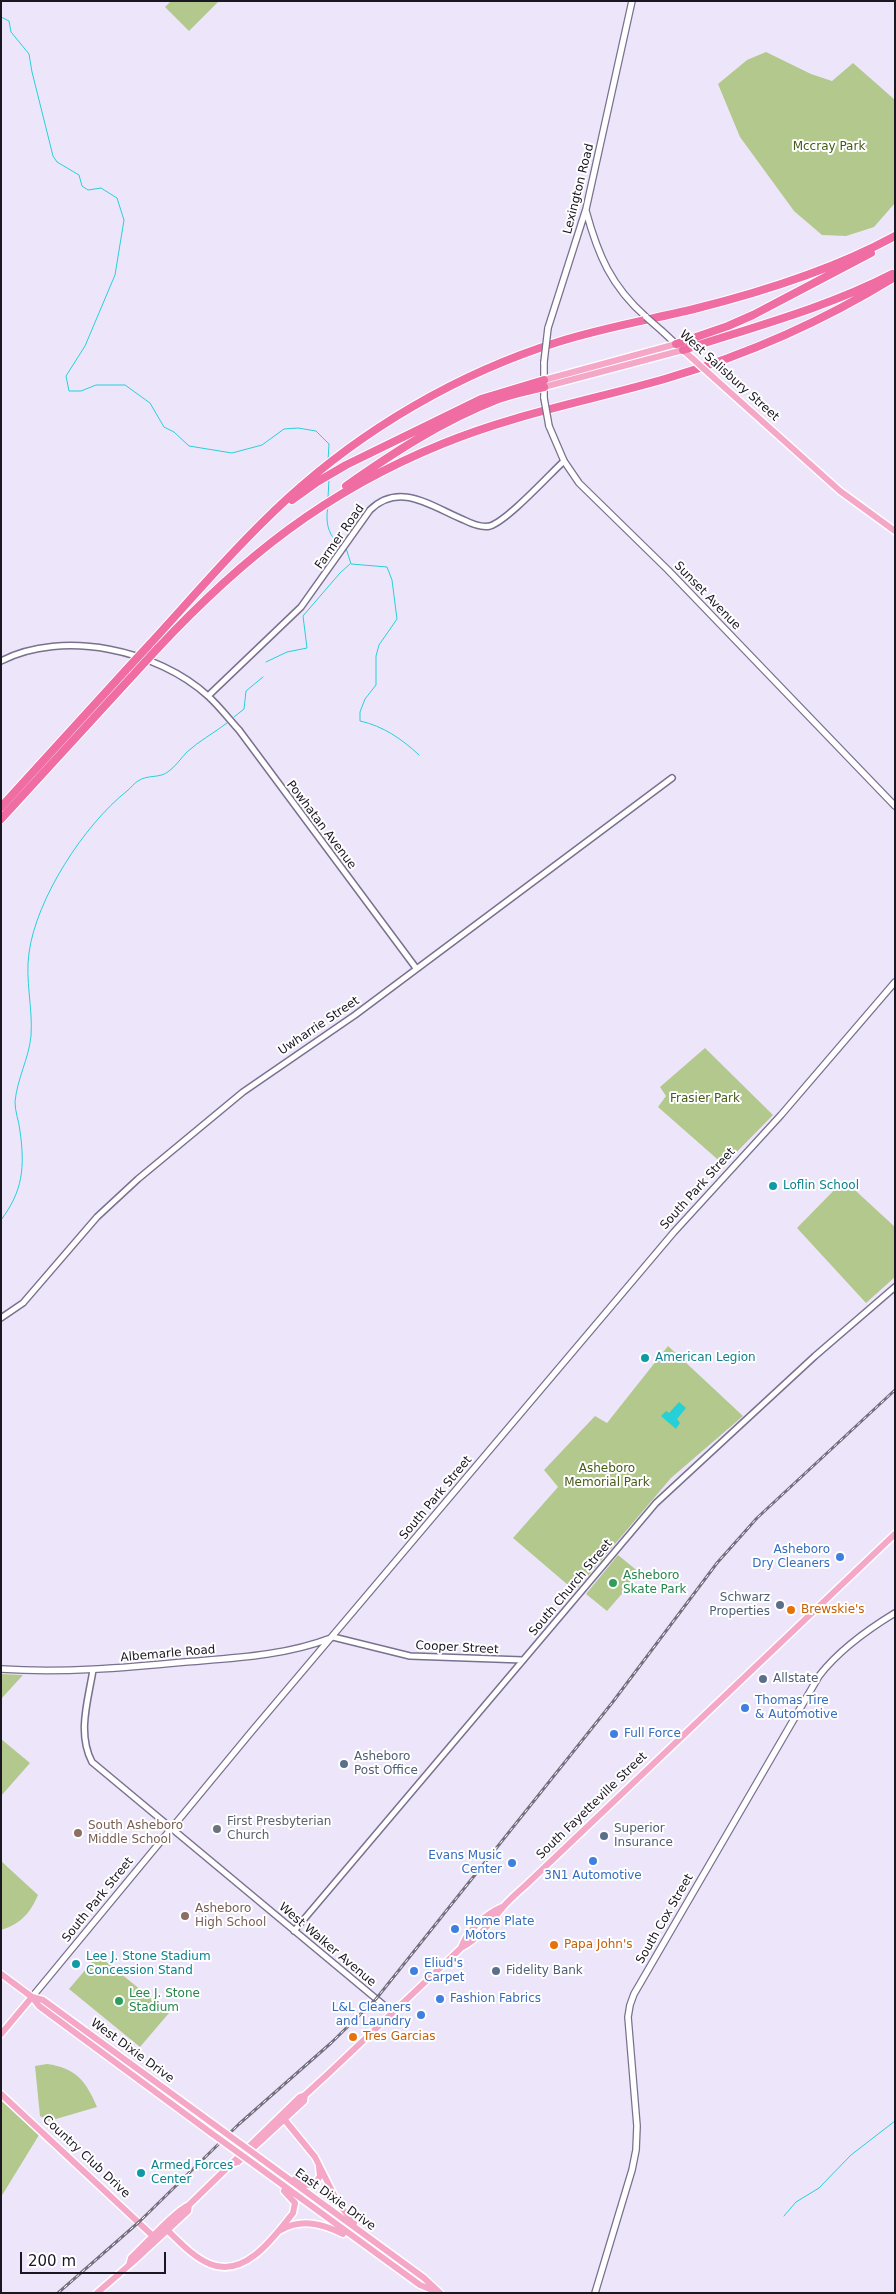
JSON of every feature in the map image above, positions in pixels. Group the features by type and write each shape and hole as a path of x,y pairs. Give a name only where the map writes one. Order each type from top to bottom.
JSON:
{"highway":[{"path":"676,344 754,315 895,238"},
{"path":"1,808 260,525 318,472 379,428 478,373 529,351 559,341 763,290 823,269 895,238"},
{"path":"683,350 831,302 895,272"},
{"path":"298,521 345,491 443,443 486,428 722,361 770,343 828,316 895,277"},
{"path":"260,525 317,482 346,466 481,399 544,383"},
{"path":"1,819 157,649 227,577 298,521 360,476 427,433 462,414 544,383"}],"main road":[{"name":"Lexington Road","path":"544,383 544,362 548,328 586,209 632,1"},
{"name":"West Salisbury Street","path":"586,209 601,260 613,282 634,307 840,491 895,531"},
{"path":"544,383 676,344"},
{"path":"544,383 683,350"},
{"name":"Sunset Avenue","path":"544,383 544,398 549,426 564,461 579,484 668,570 895,806"},
{"name":"South Park Street","path":"1,2034 171,1829 674,1232 781,1115 895,982"},
{"name":"South Fayetteville Street","path":"129,2265 131,2258 232,2164 234,2159 464,1946 483,1931 500,1908 895,1534"},
{"name":"South Cox Street","path":"595,2293 635,2158 637,2126 628,2017 634,1994 819,1676 833,1659 895,1613"},
{"name":"Albemarle Road","path":"1,1669 93,1670 256,1656 300,1648 333,1637"},
{"path":"464,1946 464,1938 500,1908"},
{"name":"West Dixie Drive","path":"1,1974 32,1997 38,2006 211,2133"},
{"name":"West Dixie Drive","path":"32,1997 43,2000 216,2126"},
{"name":"Country Club Drive","path":"1,2094 154,2237"},
{"name":"South Fayetteville Street","path":"232,2164 238,2162 304,2101 305,2095"},
{"path":"284,2119 309,2149 338,2203 361,2232"},
{"name":"East Dixie Drive","path":"216,2126 424,2278 439,2293"},
{"name":"East Dixie Drive","path":"211,2133 420,2285 439,2293"},
{"path":"282,2175 311,2186 318,2180 319,2165"},
{"path":"167,2230 190,2252 209,2264 218,2267 246,2262 277,2232 293,2213 295,2207 292,2200 272,2178"},
{"name":"South Fayetteville Street","path":"97,2293 188,2211 188,2205"},
{"path":"277,2232 308,2222 336,2230 360,2242"}],"street":[{"name":"Farmer Road","path":"208,696 301,607 370,510 382,500 392,496 414,498 474,525 488,526 496,523 564,461"},
{"name":"Powhatan Avenue","path":"1,662 23,652 41,648 62,646 100,648 129,654 154,663 186,680 208,696 239,730 416,968"},
{"name":"Uwharrie Street","path":"1,1318 22,1303 118,1196 218,1111 304,1048 334,1030 416,968 476,926 672,778"},
{"name":"South Church Street","path":"294,1931 656,1503 815,1356 895,1287"},
{"name":"Cooper Street","path":"333,1637 410,1656 523,1660"},
{"name":"West Walker Avenue","path":"93,1670 84,1732 87,1752 92,1762 392,2012"}],"green space":[{"path":"171,1 219,1 189,31 165,7"},
{"name":"Mccray Park","path":"766,52 811,74 832,81 853,63 895,100 895,203 874,227 846,236 822,235 794,211 740,137 718,84 747,60"},
{"name":"Frasier Park","path":"705,1048 773,1115 724,1165 658,1107 666,1096 660,1087"},
{"path":"844,1180 895,1227 895,1277 866,1303 797,1228"},
{"name":"Asheboro Memorial Park","path":"668,1346 743,1416 671,1478 575,1591 513,1538 558,1487 544,1470 595,1416 607,1423"},
{"name":"Asheboro Skate Park","path":"618,1555 640,1573 607,1611 586,1594"},
{"path":"1,1674 23,1675 1,1699"},
{"path":"1,1739 30,1763 1,1796"},
{"path":"1,1861 38,1895 24,1917 14,1925 1,1930"},
{"name":"Lee J. Stone Stadium","path":"98,1955 169,2013 140,2047 69,1989"},
{"path":"47,2064 66,2069 79,2077 89,2090 97,2107 49,2121 40,2116 35,2066"},
{"path":"1,2100 39,2135 1,2197"}],"water":[{"path":"679,1402 686,1408 677,1419 680,1423 676,1429 661,1416 666,1411 669,1413"}],"waterway":[{"path":"1,17 9,21 11,32 29,54 53,156 57,162 79,175 82,186 88,190 101,188 117,198 124,220 115,275 85,346 66,376 69,391 81,391 96,385 125,385 150,403 164,427 174,432 189,446 232,453 262,445 284,429 298,428 316,431 329,444 328,461"},
{"path":"328,498 329,479"},
{"path":"328,507 327,524 334,539 343,546"},
{"path":"346,548 351,564 387,567 392,580 397,619 379,645 376,656 376,685 365,699 360,712 360,721 377,726 392,734 419,755"},
{"path":"266,662 287,652 307,648 303,616 350,564"},
{"path":"234,717 244,709 246,691 263,677"},
{"path":"1,1220 14,1199 21,1178 22,1144 15,1102 31,1036 28,963 33,932 41,910 65,864 79,843 111,806 138,781 162,775 169,771 192,748 227,723"},
{"path":"784,2216 796,2202 819,2188 851,2155 895,2121"}],"railway":[{"path":"58,2293 139,2222 239,2124 331,2043 376,1999 612,1703 717,1563 757,1518 895,1390"}],"place":[{"name":"Loflin School","path":"773,1186"},
{"name":"American Legion","path":"645,1358"},
{"name":"Asheboro Dry Cleaners","path":"840,1557"},
{"name":"Asheboro Skate Park","path":"613,1583"},
{"name":"Schwarz Properties","path":"780,1605"},
{"name":"Brewskie's","path":"791,1610"},
{"name":"Allstate","path":"763,1679"},
{"name":"Thomas Tire & Automotive","path":"745,1708"},
{"name":"Full Force","path":"614,1734"},
{"name":"Asheboro Post Office","path":"344,1764"},
{"name":"First Presbyterian Church","path":"217,1829"},
{"name":"South Asheboro Middle School","path":"78,1833"},
{"name":"Superior Insurance","path":"604,1836"},
{"name":"3N1 Automotive","path":"593,1861"},
{"name":"Evans Music Center","path":"512,1863"},
{"name":"Asheboro High School","path":"185,1916"},
{"name":"Home Plate Motors","path":"455,1929"},
{"name":"Papa John's","path":"554,1945"},
{"name":"Lee J. Stone Stadium Concession Stand","path":"76,1964"},
{"name":"Eliud's Carpet","path":"414,1971"},
{"name":"Fidelity Bank","path":"496,1971"},
{"name":"Fashion Fabrics","path":"440,1999"},
{"name":"Lee J. Stone Stadium","path":"119,2001"},
{"name":"L&L Cleaners and Laundry","path":"421,2015"},
{"name":"Tres Garcias","path":"353,2037"},
{"name":"Armed Forces Center","path":"141,2173"}]}
